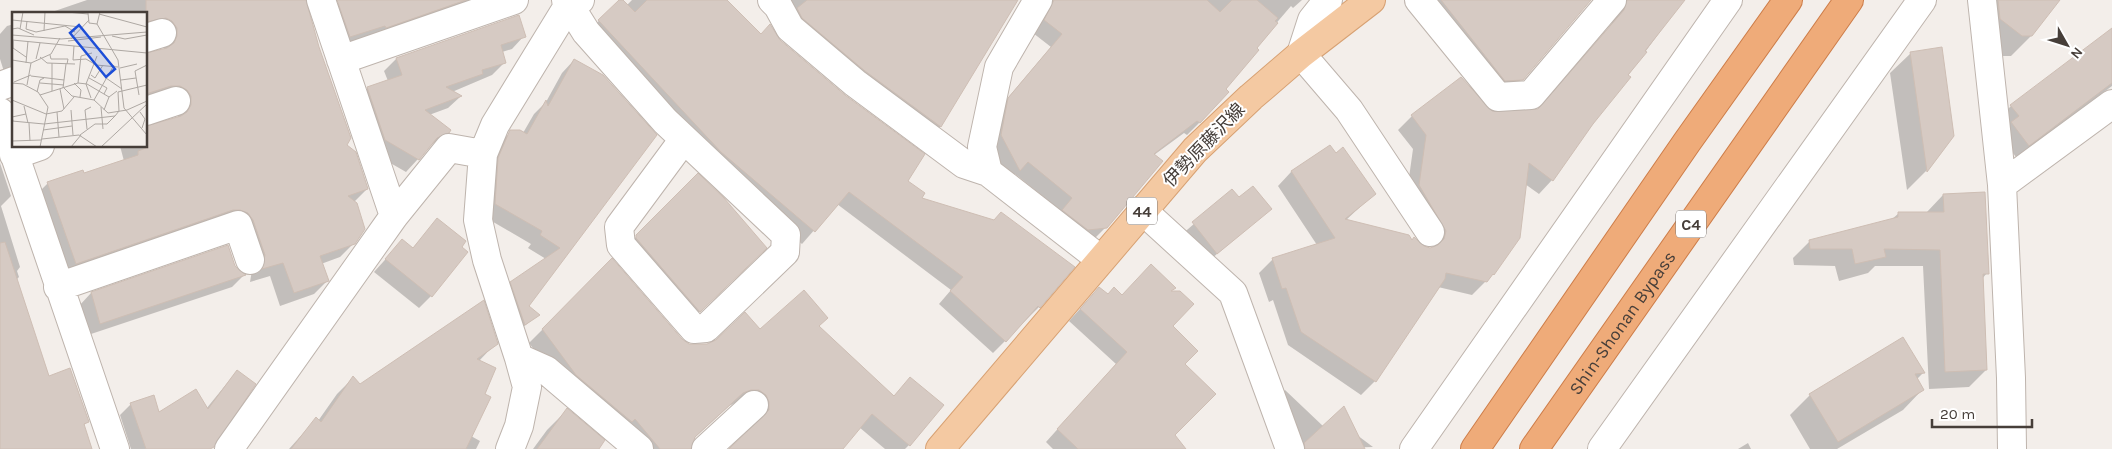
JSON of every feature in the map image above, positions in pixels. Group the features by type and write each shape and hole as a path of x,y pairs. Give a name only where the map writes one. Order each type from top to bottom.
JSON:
{"highway":[{"path":"1475,449 1788,0"},
{"name":"Shin-Shonan Bypass","path":"1534,449 1849,0"}],"main road":[{"name":"伊勢原藤沢線","path":"940,449 1100,259 1195,150 1250,97 1300,54 1371,0"}],"street":[{"path":"321,0 394,216"},
{"path":"341,60 514,0"},
{"path":"988,172 982,148 999,67 1038,0"},
{"path":"1328,0 1312,20 1300,54 1349,110 1430,232"},
{"path":"1419,0 1498,98 1531,95 1612,0"},
{"path":"1414,449 1728,0"},
{"path":"1602,449 1922,0"},
{"path":"1982,0 2002,186 2011,378 2012,449"},
{"path":"571,2 586,32 665,121 786,234 785,252 706,328 694,329 621,245 619,227 684,139"},
{"path":"510,449 519,426 527,387 487,260 478,220 483,154 495,125 571,2"},
{"path":"779,2 790,28 855,83 964,164 988,172 1100,259"},
{"path":"0,86 12,82"},
{"path":"148,110 176,101"},
{"path":"2002,186 2112,104"},
{"path":"0,112 58,287 116,449"},
{"path":"14,155 34,148"},
{"path":"229,449 394,216 449,148 483,154"},
{"path":"1142,210 1233,293 1290,449"},
{"path":"58,287 238,225 250,260"},
{"path":"519,358 546,370 639,449"},
{"path":"706,449 754,405"}],"building":[{"path":"146,0 306,0 319,47 351,138 347,145 356,152 368,189 348,196 357,203 365,229 355,244 320,256 329,281 294,293 283,263 262,269 265,255 253,220 248,213 240,210 233,210 76,264 47,182 83,170 84,173 138,155 138,151 148,148 148,125 181,116 187,112 191,105 191,96 187,90 180,86 171,86 148,93 148,53 167,48 174,43 177,36 177,28 172,21 166,18 148,22 148,12 146,12"},
{"path":"337,0 466,0 386,28 385,26 350,37"},
{"path":"619,0 623,0 635,12 647,0 727,0 761,34 770,24 780,40 845,95 925,154 908,181 925,193 922,198 994,220 1001,212 1075,267 1040,308 1038,306 1006,342 950,291 963,277 849,192 815,232 721,152 598,20"},
{"path":"807,0 1018,0 941,127 865,71 802,18 797,8"},
{"path":"1054,0 1207,0 1220,12 1232,0 1257,0 1278,18 1275,21 1278,23 1257,48 1259,50 1226,89 1229,92 1200,123 1197,121 1154,154 1163,161 1107,228 1088,230 1062,210 1072,198 1028,162 1020,171 1001,135 1008,98 1062,34 1044,20"},
{"path":"1441,0 1591,0 1523,80 1505,81"},
{"path":"1627,0 1685,0 1645,51 1647,52 1628,75 1631,77 1593,124 1553,181 1529,163 1520,238 1494,275 1487,282 1446,273 1445,279 1376,382 1301,332 1286,288 1282,289 1272,258 1335,238 1291,171 1330,145 1336,153 1343,147 1376,194 1345,219 1409,235 1412,240 1414,237 1424,246 1430,248 1438,245 1444,239 1446,231 1419,185 1426,135 1411,115 1461,77 1492,111 1538,109 1624,10"},
{"path":"1998,0 2060,0 2032,36 2022,36 2000,19"},
{"path":"519,15 526,37 501,45 506,63 482,70 483,74 446,87 462,96 425,110 451,130 449,133 437,138 419,160 385,140 367,87 402,75 396,58"},
{"path":"2112,28 2112,83 2029,146 2011,122 2019,116 2010,105"},
{"path":"1942,47 1954,136 1927,172 1910,52"},
{"path":"574,59 603,75 657,135 529,306 540,315 525,325 510,282 560,248 540,235 542,231 495,204 498,158 510,130 520,130 527,134 546,100 548,106"},
{"path":"698,173 724,198 767,248 700,312 636,238 636,235"},
{"path":"1253,186 1272,209 1217,254 1192,222 1232,189 1239,197"},
{"path":"1985,192 1989,274 1983,274 1987,370 1945,372 1940,250 1884,249 1886,257 1855,264 1852,249 1810,249 1809,240 1898,217 1898,212 1944,212 1943,194"},
{"path":"437,218 466,241 462,247 468,252 432,297 385,259 402,239 413,248"},
{"path":"5,242 49,376 70,368 89,422 84,424 92,449 0,449 0,243"},
{"path":"228,245 235,266 246,275 100,324 91,292"},
{"path":"612,258 682,339 689,344 707,344 716,340 745,312 760,329 804,290 828,318 819,326 894,396 910,377 944,405 910,446 872,414 843,449 729,449 769,410 769,402 766,395 759,390 751,390 743,393 695,437 691,449 660,449 635,419 632,422 576,375 542,329"},
{"path":"1151,264 1176,288 1171,291 1180,291 1194,304 1173,326 1198,351 1185,364 1216,394 1175,435 1186,449 1078,449 1057,429 1127,352 1080,309 1099,287 1108,294 1114,287 1122,295"},
{"path":"484,300 498,344 477,359 496,368 485,394 491,397 466,449 291,449 316,417 321,422 353,376 360,384"},
{"path":"1903,337 1925,373 1915,374 1924,390 1838,442 1809,394"},
{"path":"237,370 256,384 214,447 210,449 146,449 130,403 154,395 159,412 196,389 208,409"},
{"path":"1344,406 1365,449 1305,449 1304,443"},
{"path":"567,408 605,440 599,449 537,449"}]}
